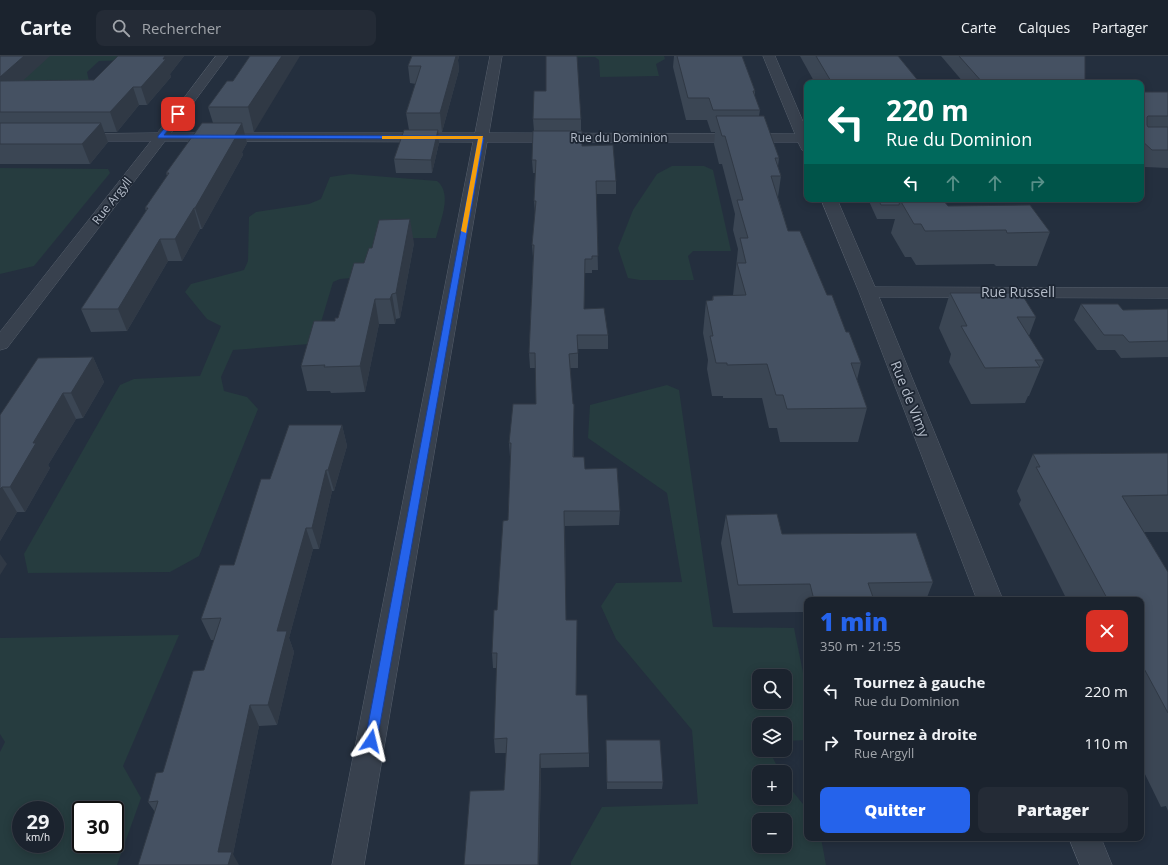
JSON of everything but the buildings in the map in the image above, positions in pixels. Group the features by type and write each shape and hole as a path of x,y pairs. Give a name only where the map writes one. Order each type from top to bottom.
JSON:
{"street":[{"name":"Rue Argyll","path":"0,344 115,198 222,56"},
{"path":"348,865 496,56"},
{"path":"769,56 804,136"},
{"name":"Rue du Dominion","path":"61,137 481,138 804,141"},
{"name":"Rue de Vimy","path":"830,202 868,292 989,597"},
{"name":"Rue Russell","path":"868,292 1168,293"},
{"path":"1086,841 1096,865"}],"green space":[{"path":"0,56 136,56 132,60 99,61 87,72 89,81 0,95"},
{"path":"553,56 664,56 665,59 656,64 659,76 600,77 599,60 595,57 550,58"},
{"path":"672,166 704,166 713,170 731,251 693,251 688,256 694,280 640,280 628,278 618,248 633,210 657,174"},
{"path":"0,168 108,169 110,173 34,266 0,274"},
{"path":"350,174 437,181 442,186 445,200 436,238 379,238 363,277 340,279 333,282 316,339 309,344 233,350 221,377 224,391 247,397 258,409 199,556 170,572 28,573 24,554 120,385 134,379 200,376 221,326 207,319 185,292 191,284 244,270 248,261 249,217 256,212 309,204 321,199 330,177"},
{"path":"667,385 679,390 713,627 794,628 804,677 804,740 792,741 792,717 752,717 752,757 772,757 776,765 752,765 752,805 792,805 792,791 804,805 804,841 822,841 826,865 571,865 571,862 602,807 698,804 692,730 616,639 601,606 616,583 682,582 667,493 588,438 590,405"},
{"path":"179,635 123,766 141,798 124,845 124,801 72,801 72,853 121,853 117,865 0,865 0,752 5,742 0,734 0,638"}],"slow traffic":[{"path":"384,137 481,138 464,231"}],"route":[{"path":"178,114 160,137 481,138 371,741"}]}
